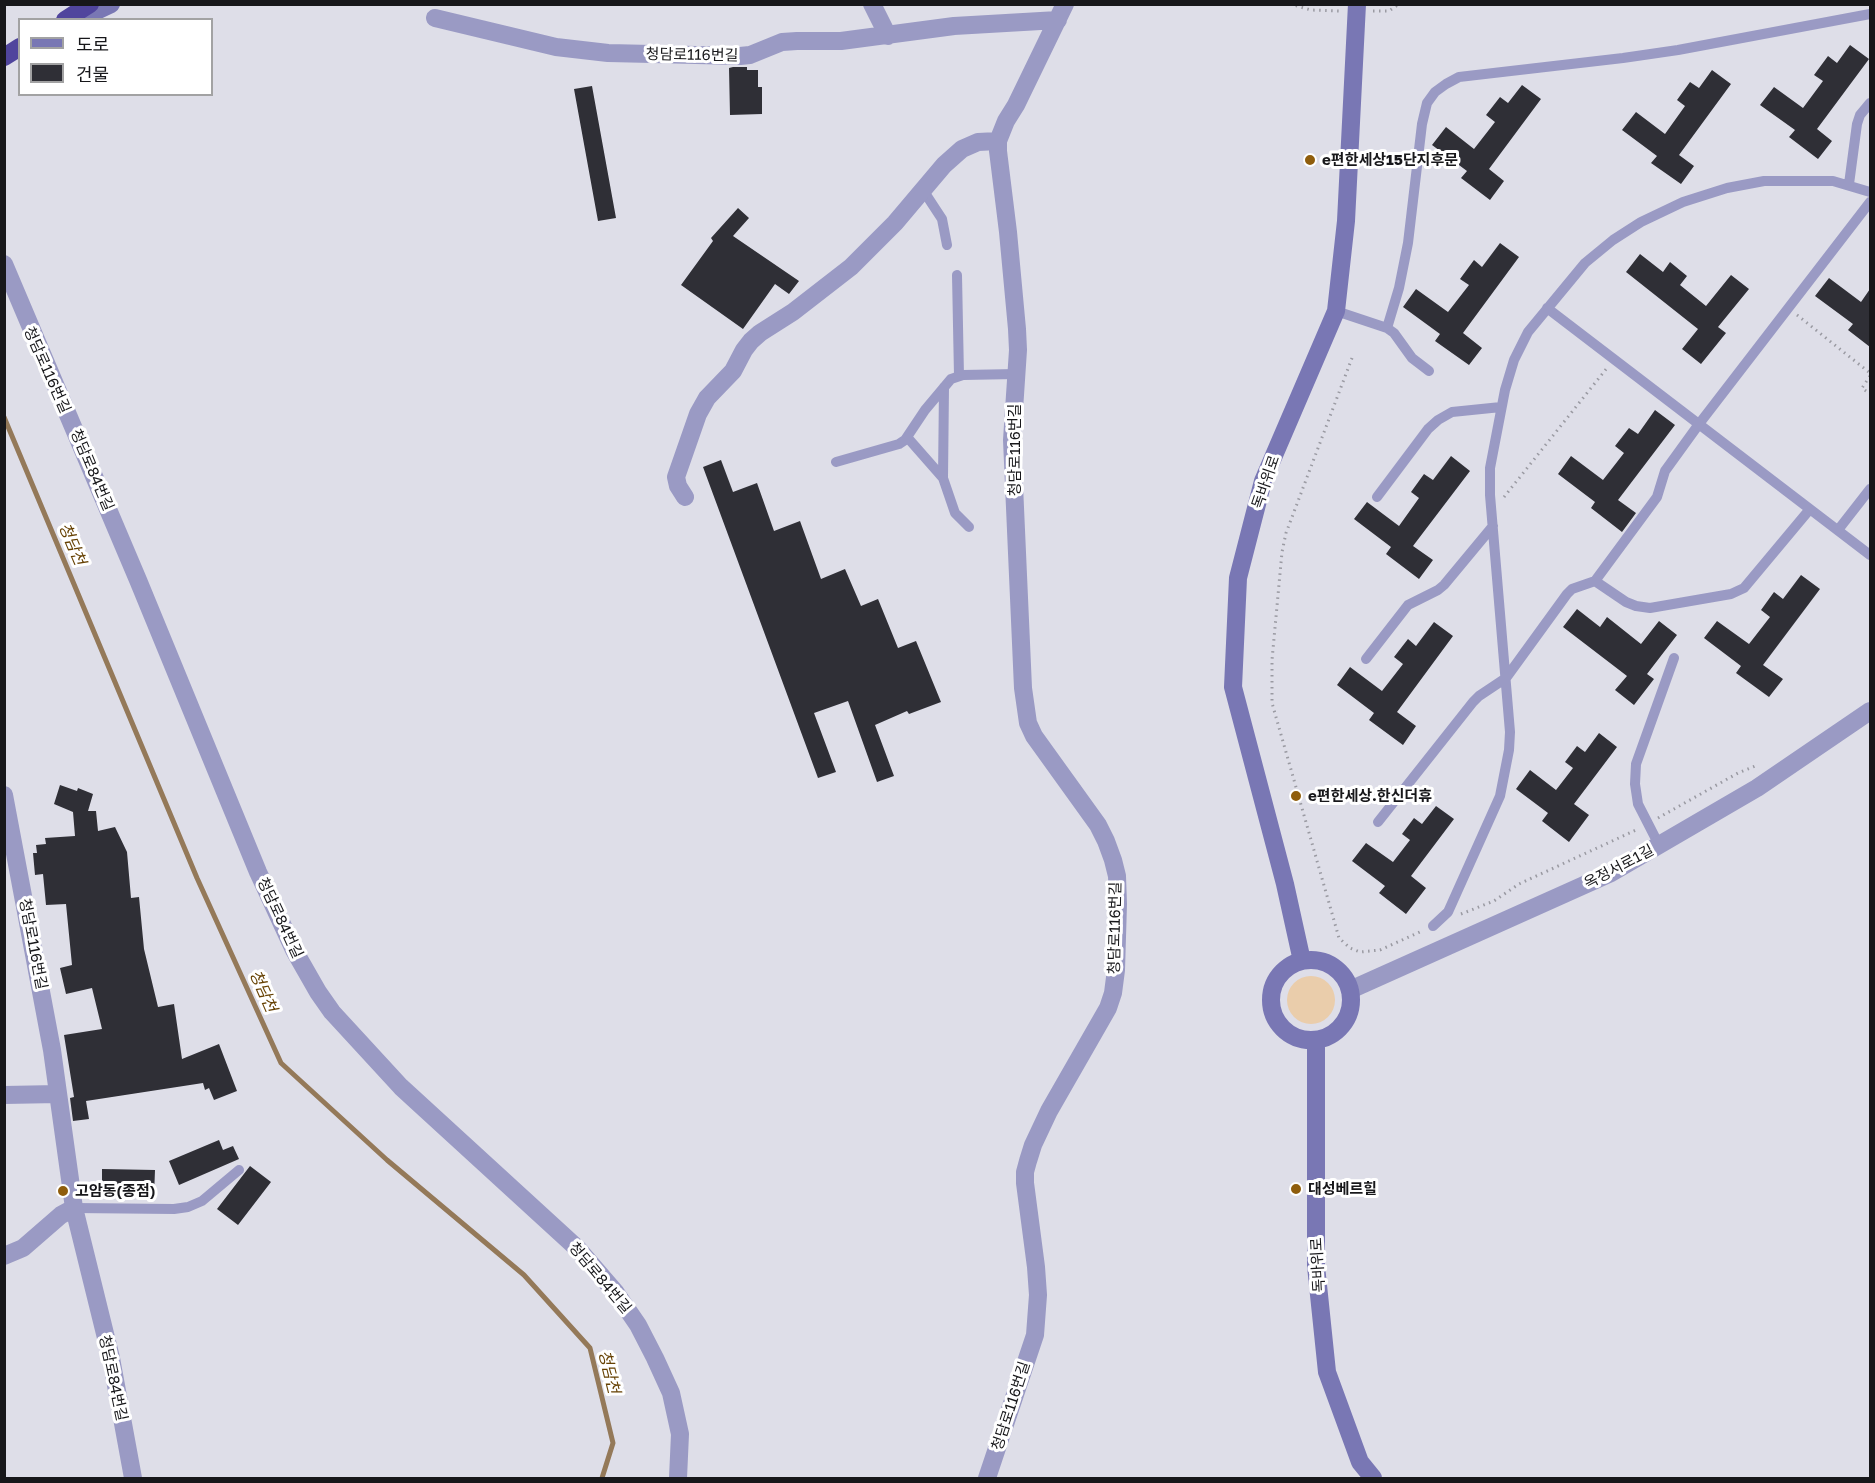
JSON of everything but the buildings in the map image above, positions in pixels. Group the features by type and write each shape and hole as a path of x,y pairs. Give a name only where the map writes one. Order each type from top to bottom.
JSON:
{"highway":[{"path":"68,18 90,4"},
{"path":"4,57 18,48"}],"main road":[{"path":"57,18 73,4"},
{"path":"81,18 111,4"},
{"name":"독바위로","path":"1302,961 1285,884 1233,687 1238,578 1263,481 1336,311 1347,221 1357,4"},
{"path":"1302,961 1321,962 1337,969 1350,990 1351,1004 1348,1017 1340,1029 1329,1037 1316,1041 1302,1040 1289,1035 1279,1026 1272,1014 1270,1000 1272,987 1279,975 1290,966 1302,961"},
{"name":"독바위로","path":"1316,1041 1316,1266 1327,1372 1360,1462 1373,1479"}],"street":[{"path":"872,4 888,36"},
{"name":"청담로116번길","path":"435,18 556,47 608,53 740,56 750,55 782,42 888,36 1062,12"},
{"name":"청담로116번길","path":"987,1479 1035,1335 1038,1295 1025,1183 1028,1161 1033,1145 1050,1111 1108,1008 1113,993 1116,970 1117,876 1106,841 1084,805 1034,736 1025,708 1012,440 1017,329 998,141 1062,12"},
{"path":"685,497 678,486 676,477 692,428 703,405 729,375 744,350 760,333 793,312 845,272 890,228 944,165 962,149 978,142 998,141"},
{"name":"청담로84번길","path":"4,264 103,496 258,872 294,950 332,1012 401,1087 578,1249 616,1293 642,1333 671,1393 680,1434 678,1479"},
{"name":"청담로116번길","path":"4,277 103,496"},
{"name":"옥정서로1길","path":"1350,990 1611,873 1757,788 1870,711"},
{"name":"청담로116번길","path":"4,795 52,1050 74,1208"},
{"path":"4,1095 58,1094"},
{"path":"4,1256 23,1248 61,1215 74,1208"},
{"name":"청담로84번길","path":"74,1208 111,1358 133,1479"}],"lane":[{"path":"1387,328 1399,288 1408,243 1426,103 1446,84 1459,77 1678,50 1870,14"},
{"path":"1849,184 1857,124 1860,115 1870,103"},
{"path":"1433,927 1448,912 1500,796 1509,750 1510,732 1490,468 1501,407 1515,360 1528,333 1585,263 1613,240 1641,222 1683,202 1727,188 1764,181 1833,180 1870,192"},
{"path":"923,190 942,219 947,245"},
{"path":"1378,822 1473,702 1506,678 1567,594 1572,589 1594,581 1657,496 1665,471 1699,424 1870,202"},
{"path":"957,275 959,376"},
{"path":"1547,308 1870,555"},
{"path":"1336,311 1387,328 1394,333 1412,358 1429,371"},
{"path":"836,462 898,444 907,437 921,415 951,379 959,376 1016,374"},
{"path":"944,387 943,477 955,513 969,527"},
{"path":"1377,497 1428,429 1438,420 1452,412 1501,407"},
{"path":"907,437 943,477"},
{"path":"1838,530 1870,489"},
{"path":"1594,581 1626,602 1650,608 1731,594 1744,588 1809,508"},
{"path":"1366,658 1408,605 1444,585 1493,526"},
{"path":"1659,845 1638,804 1635,784 1636,764 1674,658"},
{"path":"74,1208 174,1209 188,1207 202,1201 239,1170"}],"path":[{"path":"1290,4 1311,10 1311,4"},
{"path":"1389,11 1399,4"},
{"path":"1788,308 1870,374 1862,388 1870,394"},
{"path":"1352,358 1286,533 1282,552 1272,660 1272,703 1338,938 1350,948 1360,952 1380,950 1494,900 1519,884 1610,843"},
{"path":"1492,512 1614,359"},
{"path":"1680,807 1738,773 1763,763"}],"shaded area":[{"path":"1311,976 1328,983 1335,1000 1328,1017 1311,1024 1294,1017 1287,1000 1294,983"}],"waterway":[{"name":"청담천","path":"4,417 197,878 281,1063 387,1160 524,1275 590,1348 613,1443 602,1478"}],"place":[{"name":"e편한세상15단지후문","path":"1310,160"},
{"name":"e편한세상.한신더휴","path":"1296,796"},
{"name":"대성베르힐","path":"1296,1189"},
{"name":"고암동(종점)","path":"63,1191"}]}
